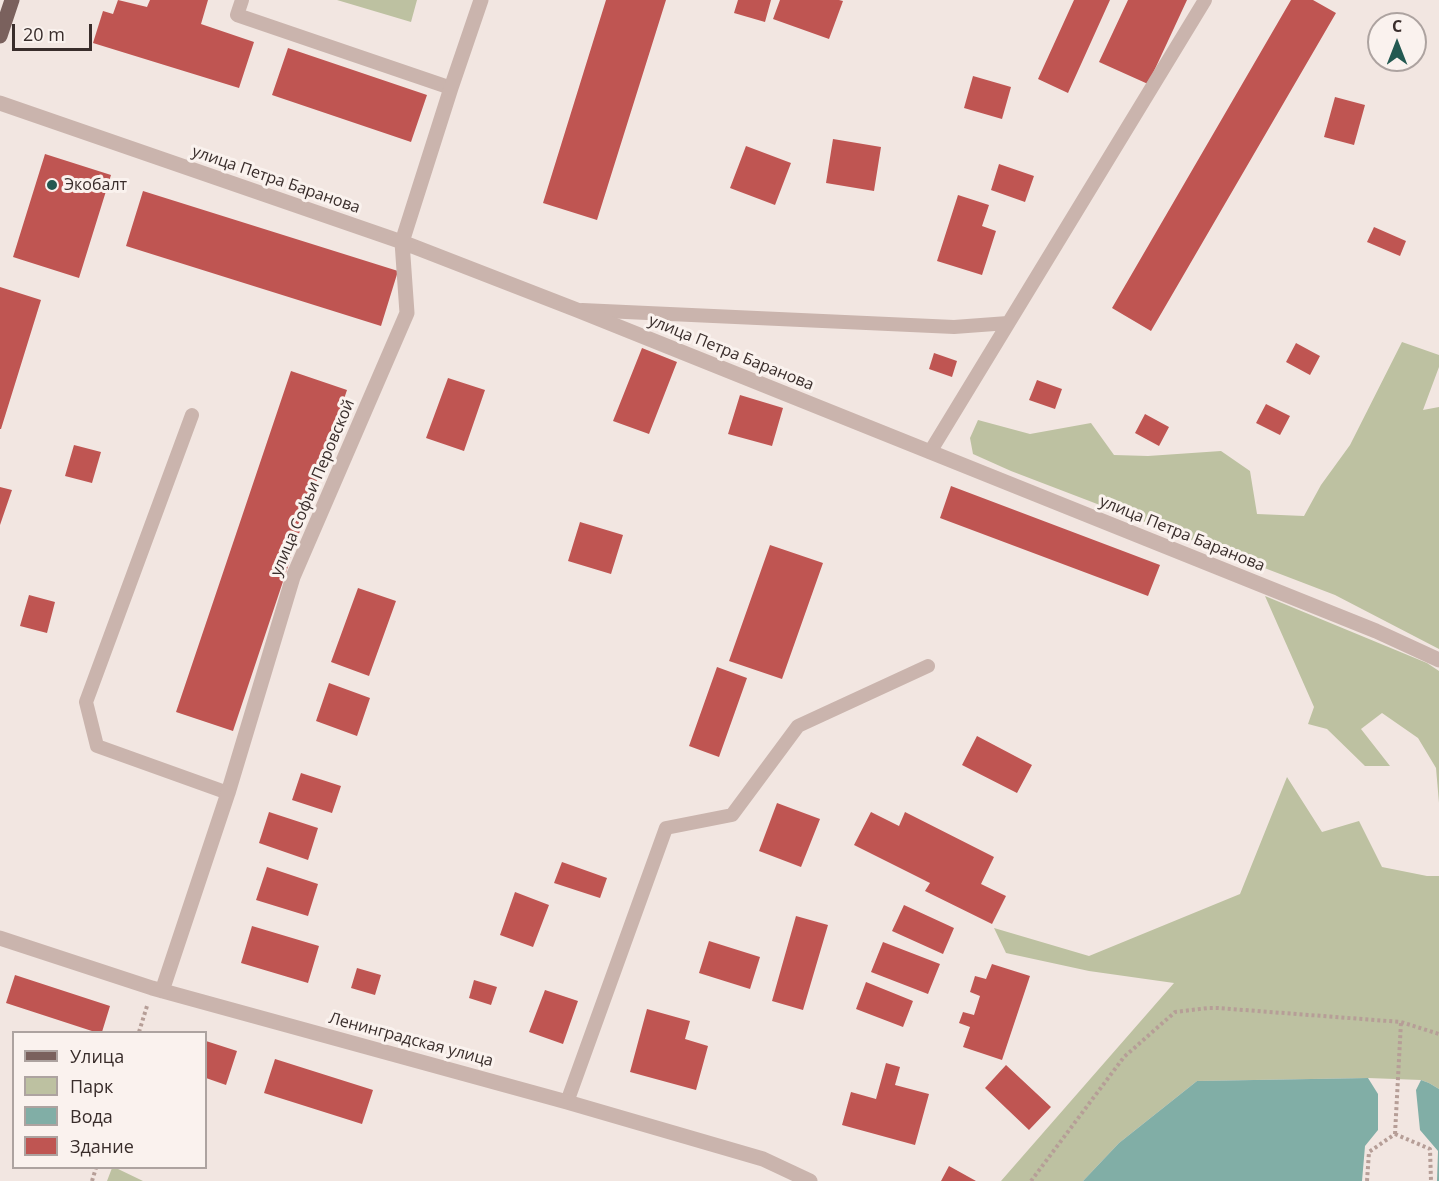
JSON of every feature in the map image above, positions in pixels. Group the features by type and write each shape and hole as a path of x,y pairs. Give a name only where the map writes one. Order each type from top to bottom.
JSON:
{"main road":[{"path":"0,36 12,0"}],"street":[{"name":"улица Софьи Перовской","path":"162,991 228,793 293,578 407,313 402,243 481,0"},
{"name":"улица Петра Баранова","path":"0,103 402,243 577,310 1376,631 1439,660"},
{"name":"Ленинградская улица","path":"0,938 162,991 567,1102 763,1159 810,1181"}],"lane":[{"path":"242,0 237,15 451,88"},
{"path":"930,452 1205,0"},
{"path":"577,310 954,327 1008,323"},
{"path":"192,415 86,702 97,746 228,793"},
{"path":"567,1102 666,828 732,815 798,726 928,666"}],"path":[{"path":"1031,1181 1124,1057 1175,1012 1218,1008 1401,1022 1439,1034"},
{"path":"1395,1134 1401,1022"},
{"path":"1367,1181 1369,1152 1395,1134"},
{"path":"1395,1134 1430,1149 1431,1181"}],"green space":[{"path":"337,0 417,0 411,22"},
{"path":"1402,342 1439,355 1439,367 1423,410 1439,407 1439,649 1335,595 1011,471 973,454 970,438 978,420 1030,434 1091,423 1114,455 1148,456 1221,451 1250,471 1257,514 1304,516 1321,485 1350,445"},
{"path":"1265,596 1427,663 1439,671 1439,803 1436,768 1418,738 1382,713 1361,729 1390,766 1365,766 1327,729 1308,724 1314,707"},
{"path":"1287,777 1322,832 1359,821 1382,867 1427,876 1439,876 1439,1089 1421,1080 1368,1078 1197,1081 1119,1143 1083,1181 1001,1181 1174,983 1089,971 1006,953 994,928 1089,956 1240,894"},
{"path":"112,1169 118,1169 143,1181 107,1181"}],"water":[{"path":"1368,1078 1378,1094 1378,1130 1365,1146 1362,1181 1083,1181 1119,1143 1197,1081"},
{"path":"1421,1080 1439,1089 1439,1181 1437,1181 1438,1151 1420,1130 1416,1090"}],"building":[{"path":"118,0 147,7 150,0 208,0 201,24 254,42 239,88 93,43 103,11 113,14"},
{"path":"606,0 666,0 597,220 543,203"},
{"path":"738,0 771,0 765,22 734,13"},
{"path":"780,0 843,1 829,39 773,19"},
{"path":"1074,0 1110,0 1068,93 1038,79"},
{"path":"1128,0 1187,0 1148,84 1099,62"},
{"path":"1291,0 1313,0 1336,13 1151,331 1112,308"},
{"path":"288,48 427,95 411,142 272,95"},
{"path":"973,76 1011,87 1002,119 964,108"},
{"path":"1335,97 1365,105 1354,145 1324,137"},
{"path":"833,139 881,147 874,191 826,183"},
{"path":"746,146 791,163 775,205 730,188"},
{"path":"45,154 111,175 79,278 13,257"},
{"path":"999,164 1034,176 1025,202 991,190"},
{"path":"143,191 398,271 381,326 126,246"},
{"path":"958,195 989,205 982,226 996,231 982,275 937,261"},
{"path":"1374,227 1406,241 1400,256 1367,242"},
{"path":"0,287 41,300 1,429 0,429"},
{"path":"1296,343 1320,356 1310,375 1286,362"},
{"path":"642,348 677,362 649,434 613,421"},
{"path":"934,353 957,361 952,377 929,369"},
{"path":"291,371 347,390 233,731 176,712"},
{"path":"448,378 485,390 464,451 426,438"},
{"path":"1037,380 1062,389 1055,409 1029,400"},
{"path":"740,395 783,408 772,446 728,434"},
{"path":"1266,404 1290,416 1280,435 1256,423"},
{"path":"1145,414 1169,427 1159,446 1135,433"},
{"path":"74,445 101,452 92,483 65,476"},
{"path":"951,486 1160,565 1148,596 940,518"},
{"path":"0,487 12,490 0,525"},
{"path":"580,522 623,535 611,574 568,561"},
{"path":"770,545 823,563 782,679 729,661"},
{"path":"358,588 396,601 369,676 331,662"},
{"path":"29,595 55,602 47,633 20,626"},
{"path":"717,667 747,678 719,757 689,746"},
{"path":"329,683 370,698 357,736 316,721"},
{"path":"977,736 1032,765 1017,793 962,765"},
{"path":"301,773 341,786 332,813 292,800"},
{"path":"777,803 820,819 801,867 759,851"},
{"path":"269,812 318,828 308,860 259,843"},
{"path":"871,812 899,826 905,812 994,857 981,884 1006,896 992,924 925,891 930,883 854,845"},
{"path":"562,862 607,878 600,898 554,883"},
{"path":"267,867 318,884 308,916 256,900"},
{"path":"515,892 549,905 533,947 500,935"},
{"path":"904,905 954,928 943,954 892,931"},
{"path":"796,916 828,925 803,1010 772,1001"},
{"path":"252,926 319,946 308,983 241,963"},
{"path":"709,941 760,957 750,989 699,973"},
{"path":"883,942 940,964 928,994 871,972"},
{"path":"992,964 1030,976 1002,1060 963,1047 970,1027 959,1023 963,1012 974,1015 980,996 970,992 975,976 986,979"},
{"path":"357,968 381,975 375,995 351,988"},
{"path":"15,975 110,1006 102,1031 92,1031 6,1003"},
{"path":"474,980 497,987 491,1005 469,998"},
{"path":"866,982 913,1001 903,1027 856,1009"},
{"path":"545,990 578,1001 563,1044 529,1032"},
{"path":"647,1009 690,1021 685,1039 708,1046 696,1090 630,1072"},
{"path":"207,1041 237,1051 226,1085 207,1078"},
{"path":"275,1059 373,1090 362,1124 264,1093"},
{"path":"886,1063 900,1067 895,1085 929,1094 915,1145 842,1125 851,1092 876,1099"},
{"path":"1006,1065 1051,1107 1029,1130 985,1088"},
{"path":"949,1166 976,1181 941,1181"}],"place":[{"name":"Экобалт","path":"52,185"}]}
